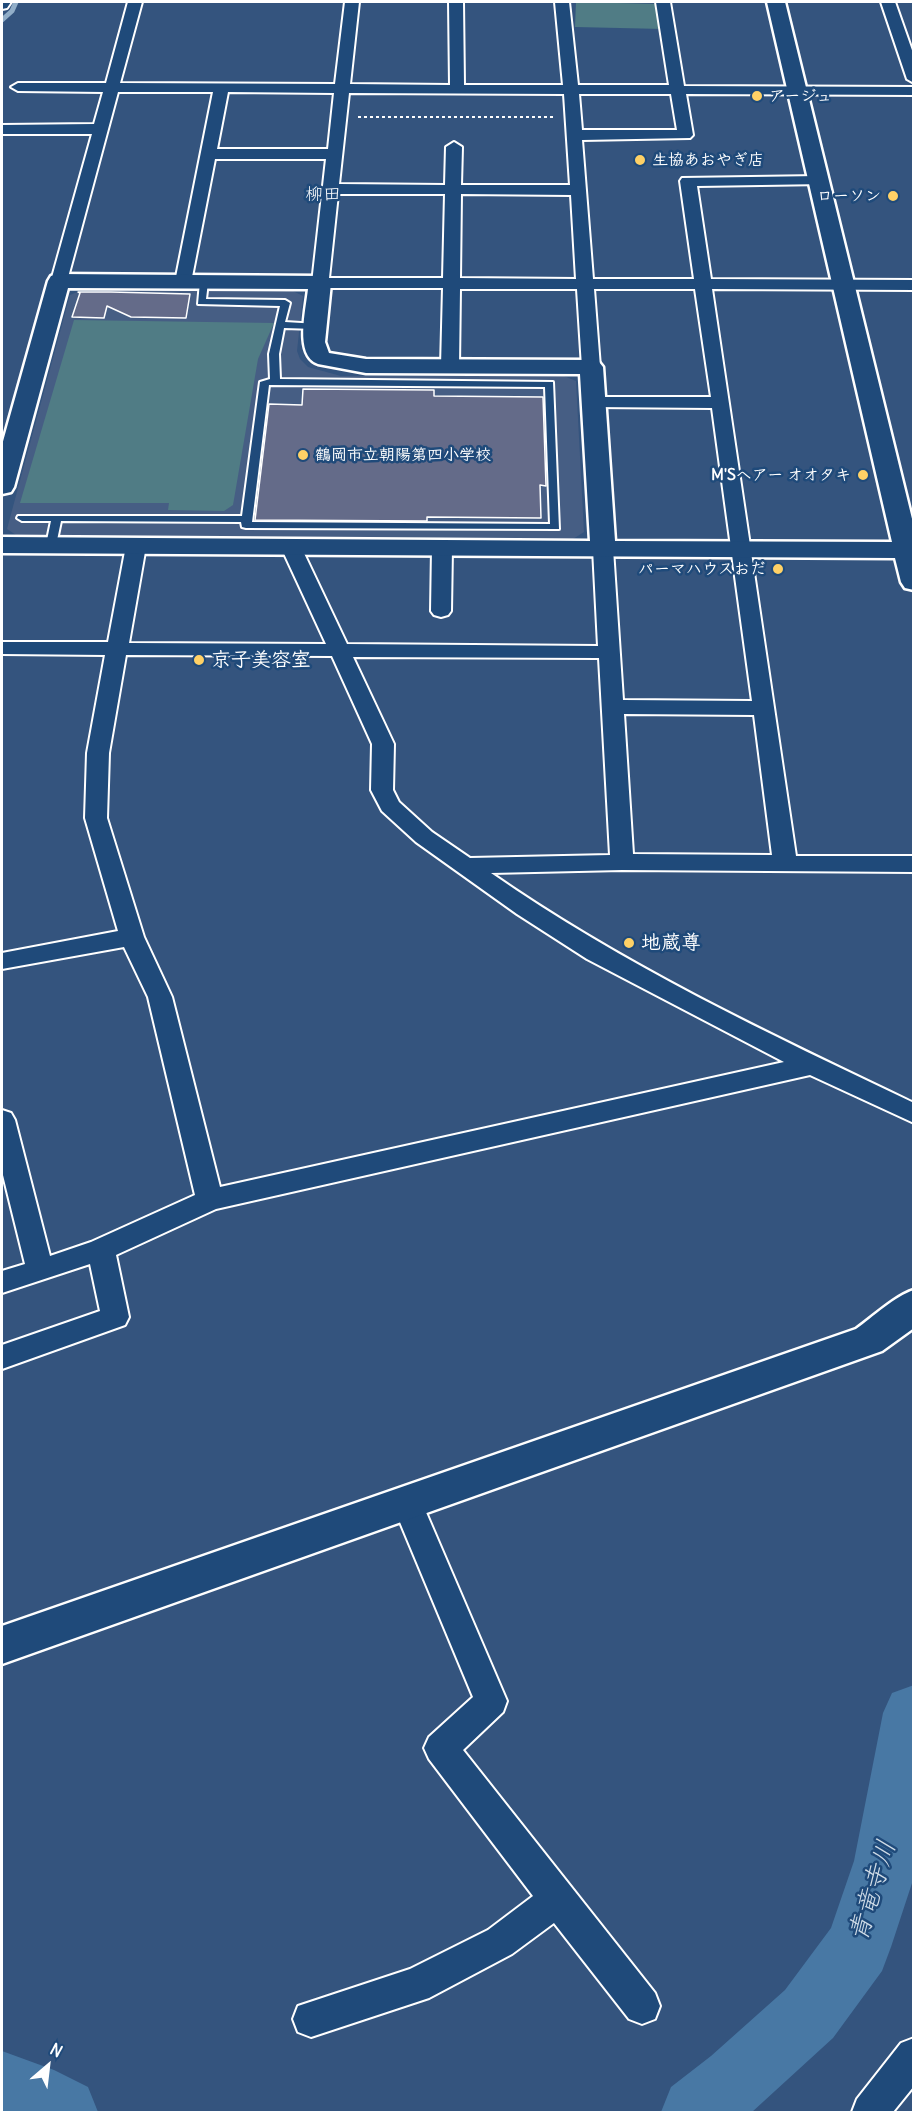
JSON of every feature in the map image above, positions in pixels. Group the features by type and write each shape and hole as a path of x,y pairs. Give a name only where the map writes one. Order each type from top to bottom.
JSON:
{"street":[{"path":"2,487 135,2"},
{"path":"352,2 315,326 315,349 319,357 331,362 357,366 591,367"},
{"path":"456,2 457,89"},
{"path":"562,2 571,90 591,367 622,861"},
{"path":"574,135 686,135 663,2"},
{"path":"776,2 843,285 910,550 914,582"},
{"path":"888,2 914,79"},
{"path":"18,87 914,91"},
{"path":"194,282 208,154 221,88"},
{"path":"2,129 101,129"},
{"path":"450,366 454,147"},
{"path":"208,154 334,154"},
{"path":"785,863 688,181 819,181"},
{"path":"330,189 578,190"},
{"path":"59,281 914,285"},
{"path":"593,402 721,403"},
{"path":"2,545 136,546 284,540 442,548 529,538 603,549 910,550"},
{"path":"284,540 340,651 383,744 382,790 390,806 424,837 596,953 812,1065 914,1114"},
{"path":"136,546 98,753 96,818 132,937 160,998 210,1200"},
{"path":"441,611 442,548"},
{"path":"2,648 610,651"},
{"path":"613,707 762,708"},
{"path":"464,866 622,861 914,864"},
{"path":"2,961 132,937"},
{"path":"2,1282 101,1250 210,1200 812,1065"},
{"path":"2,1120 40,1270"},
{"path":"2,1357 115,1317 101,1250"},
{"path":"2,1645 869,1340 901,1317 914,1304"},
{"path":"407,1503 491,1701 441,1748 642,2006"},
{"path":"311,2019 416,1985 500,1942 557,1899"},
{"path":"870,2112 914,2055"}],"lane":[{"path":"194,282 201,302 285,303 274,354 275,382"},
{"path":"282,325 315,326"},
{"path":"265,382 550,384 555,528 529,538 284,540 246,525 247,519 265,382"},
{"path":"22,518 247,519"},
{"path":"51,545 57,518"}],"path":[{"path":"338,117 573,117"}],"shaded area":[{"name":"鶴岡市立朝陽第四小学校","path":"82,290 293,291 303,296 297,351 300,359 308,367 341,376 564,376 576,381 584,532 573,539 16,535 7,529 70,295"}],"green space":[{"path":"576,2 660,4 664,29 575,27"},
{"path":"74,320 274,323 258,359 233,505 224,511 168,510 169,503 20,503"}],"building":[{"path":"78,292 190,294 186,318 131,317 107,306 104,318 72,317 80,293"},
{"path":"303,389 434,390 434,396 543,397 546,486 540,485 541,518 427,517 427,521 255,520 269,404 302,405"}],"waterway":[{"path":"2,20 12,11 16,2"},
{"name":"青竜寺川","path":"696,2112 736,2081 809,2014 858,1947 886,1861 914,1713"},
{"name":"青竜寺川","path":"2,2086 29,2095 63,2112"}],"place":[{"name":"アージュ","path":"757,96"},
{"name":"生協あおやぎ店","path":"640,160"},
{"name":"ローソン","path":"893,196"},
{"name":"鶴岡市立朝陽第四小学校","path":"303,455"},
{"name":"M'Sヘアー オオタキ","path":"863,475"},
{"name":"パーマハウスおだ","path":"778,569"},
{"name":"京子美容室","path":"199,660"},
{"name":"地蔵尊","path":"629,943"}],"district":[{"name":"柳田","path":"323,195"}]}
